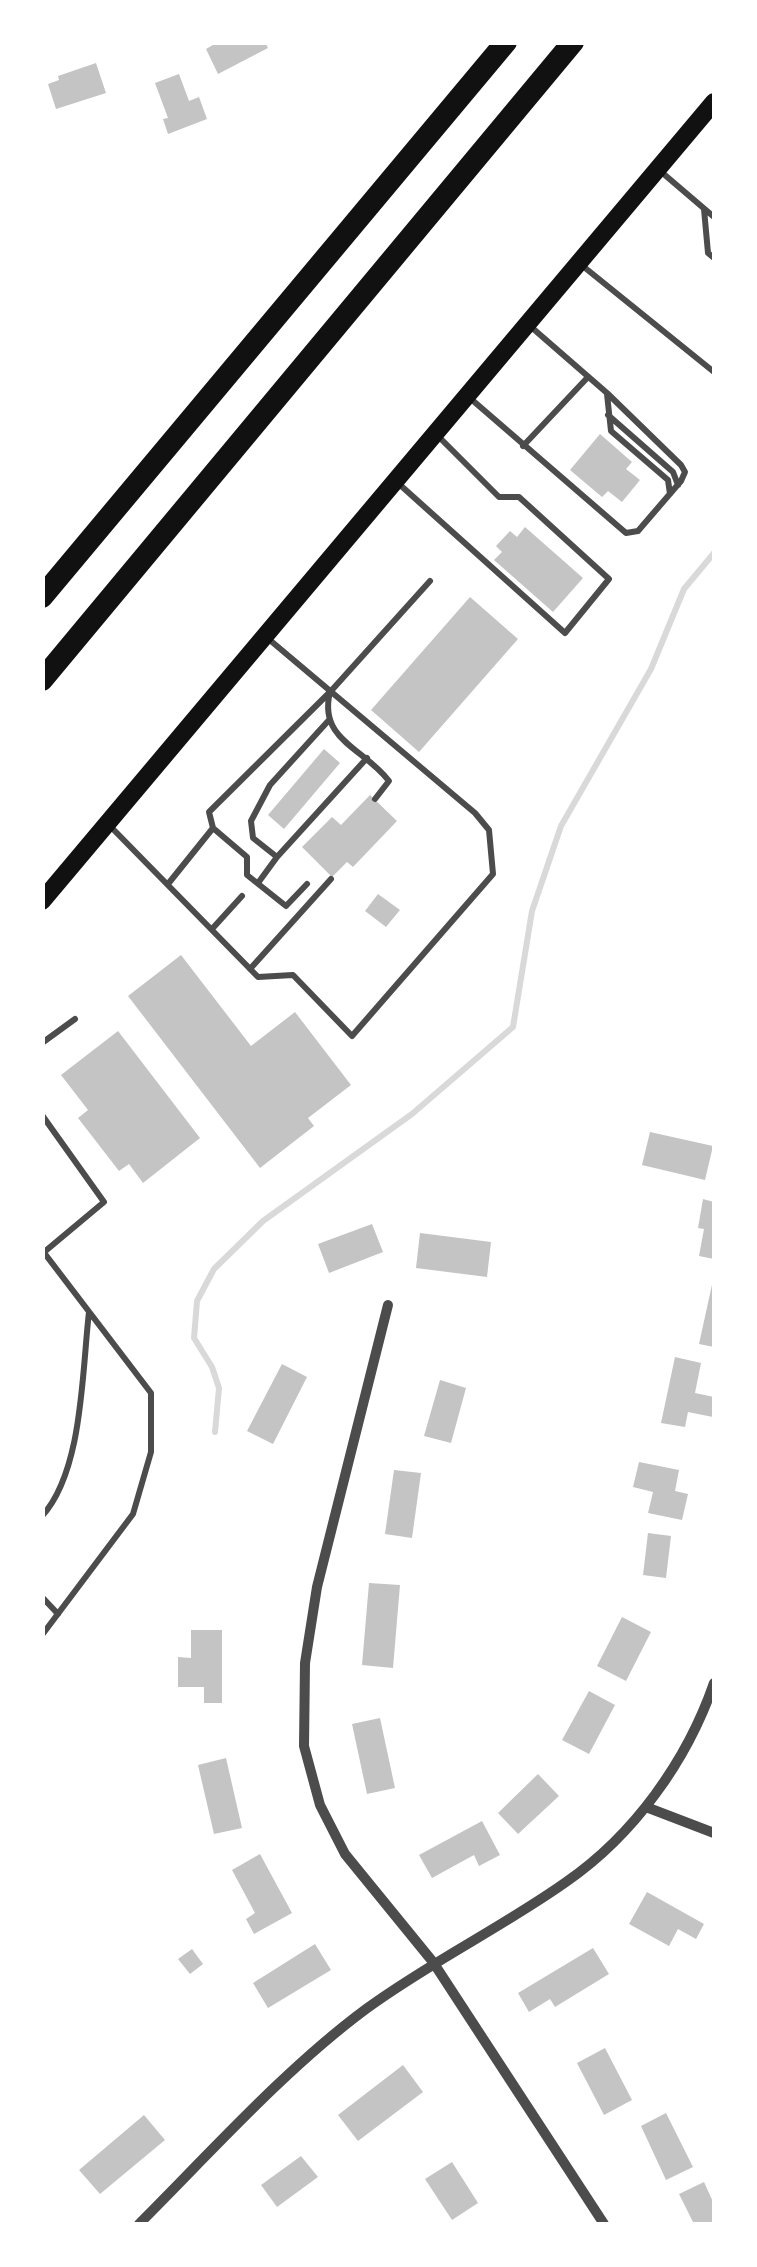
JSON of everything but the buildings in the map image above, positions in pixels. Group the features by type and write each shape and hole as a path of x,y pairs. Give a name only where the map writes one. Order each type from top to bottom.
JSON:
{"highway":[{"path":"42,597 506,42"},
{"path":"42,680 573,42"}],"main road":[{"path":"42,901 466,394 712,108"}],"street":[{"path":"388,1305 316,1599 302,1712 304,1746 320,1804 345,1854 433,1962 604,2224"},
{"path":"139,2224 322,2046 364,2011 433,1962 569,1880 612,1844 646,1807 682,1754 714,1684"},
{"path":"646,1807 714,1833"}],"lane":[{"path":"658,169 714,217"},
{"path":"704,208 708,253 714,258"},
{"path":"578,262 714,372"},
{"path":"466,394 629,534 638,532 678,486 685,475 683,467 526,323"},
{"path":"523,446 588,376"},
{"path":"607,394 611,431 668,480 670,495"},
{"path":"608,414 673,472 678,486"},
{"path":"394,480 565,633 609,580 519,497 498,497 435,432"},
{"path":"307,884 286,906 247,874 247,857 214,828 209,812 331,691 430,581"},
{"path":"107,823 258,977 293,976 352,1036 493,874 490,830 475,813 264,635"},
{"path":"331,691 326,712 333,730 389,781 376,798"},
{"path":"277,857 254,838 251,822 270,786 329,720"},
{"path":"258,883 367,758"},
{"path":"168,884 214,828"},
{"path":"250,969 331,879"},
{"path":"212,929 242,896"},
{"path":"42,1043 75,1019"},
{"path":"42,1115 104,1202 43,1252 150,1393 150,1452 133,1514 42,1635"},
{"path":"42,1516 64,1488 84,1378 89,1311"},
{"path":"42,1597 58,1614"}],"waterway":[{"path":"215,1432 219,1388 212,1367 194,1338 197,1301 214,1269 263,1221 412,1114 513,1027 532,911 561,826 651,669 684,589 714,553"}]}
